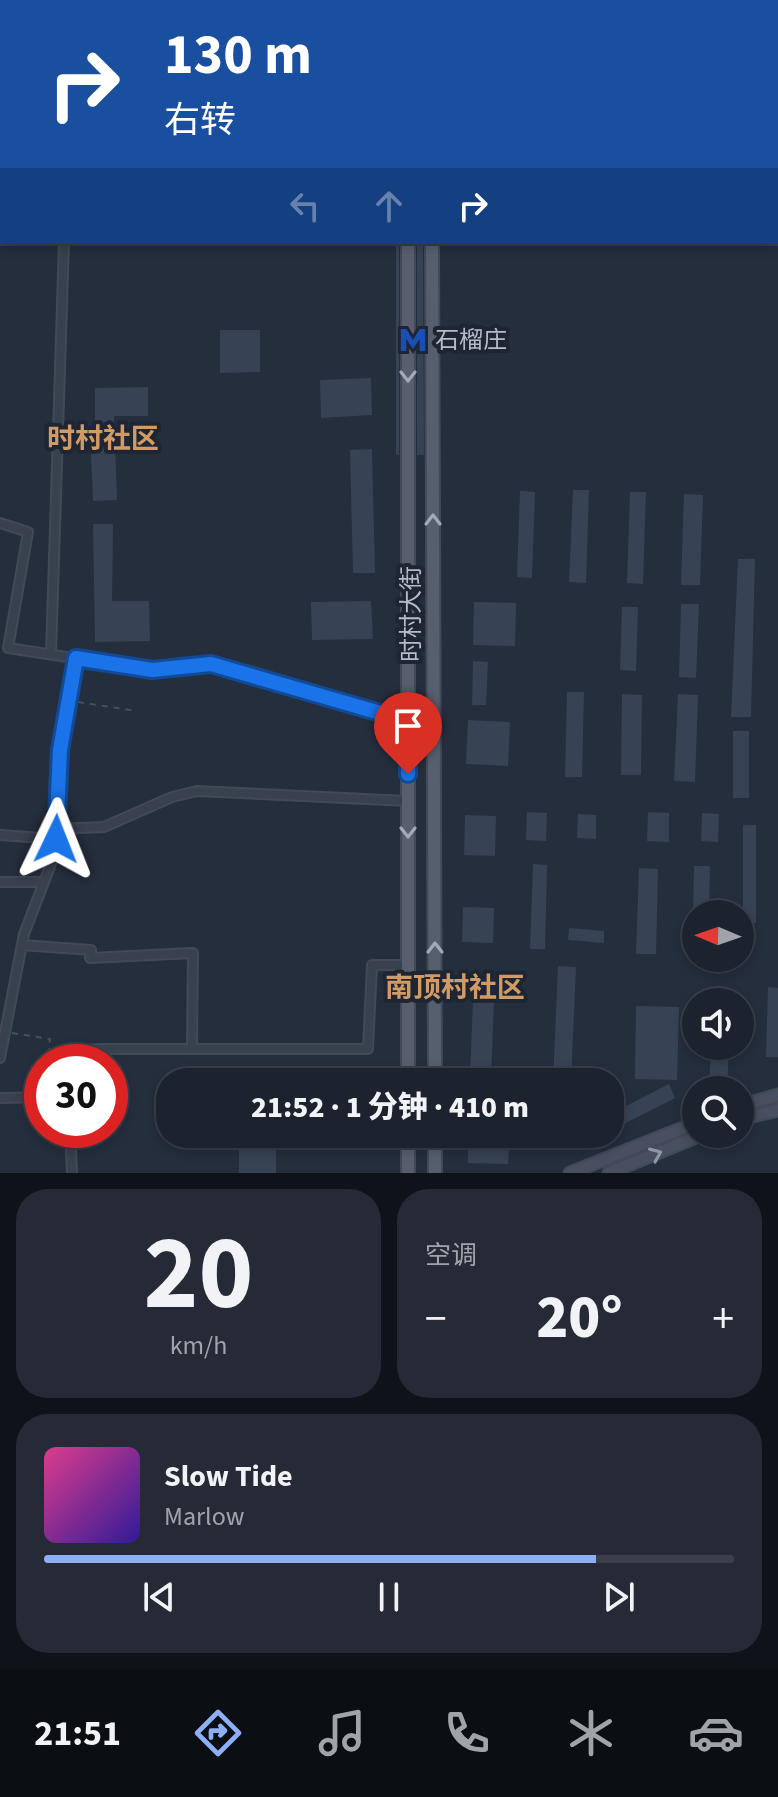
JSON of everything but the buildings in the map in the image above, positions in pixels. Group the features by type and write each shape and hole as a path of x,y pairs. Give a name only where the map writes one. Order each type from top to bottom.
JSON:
{"main road":[{"name":"时村大街","path":"408,244 408,1068"},
{"name":"时村大街","path":"432,244 435,1068"},
{"path":"408,1148 408,1173"},
{"path":"435,1148 435,1173"}],"street":[{"path":"51,654 64,244"},
{"path":"0,523 28,532 8,648 152,670 211,664 408,721"},
{"path":"0,1058 22,945 56,851 60,750 76,658"},
{"path":"57,829 104,827 172,797 197,791 408,801"},
{"path":"0,835 56,839"},
{"path":"0,882 44,882"},
{"path":"22,945 91,950 90,958 193,953 192,1049"},
{"path":"128,1050 368,1049 372,965 408,965"},
{"path":"754,1102 778,1095"},
{"path":"0,1098 24,1097"},
{"path":"754,1116 778,1110"},
{"path":"570,1173 682,1129"},
{"path":"609,1173 682,1143"},
{"path":"71,1148 72,1173"}],"path":[{"path":"68,701 137,711"},
{"path":"7,1032 50,1039 50,1044"}],"place":[{"name":"石榴庄","path":"413,340"}],"district":[{"name":"时村社区","path":"103,439"},
{"name":"南顶村社区","path":"455,988"}],"route":[{"path":"56,839 60,750 76,658 152,670 211,664 408,721 408,774"}]}
